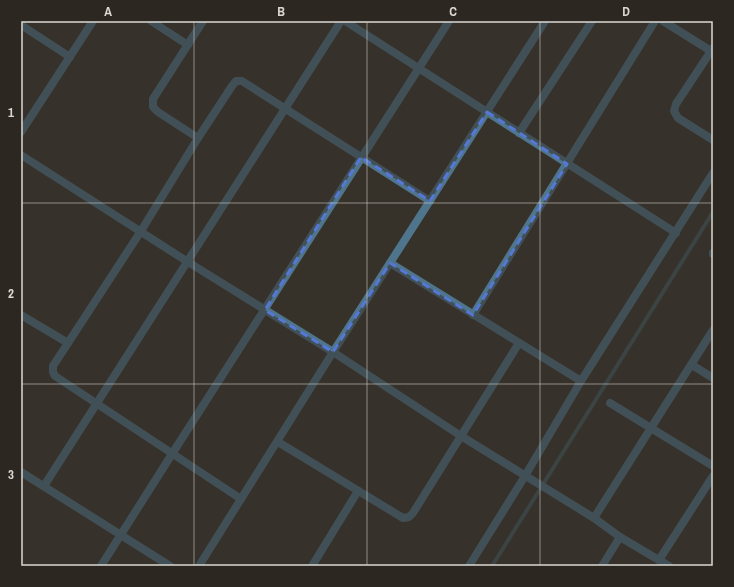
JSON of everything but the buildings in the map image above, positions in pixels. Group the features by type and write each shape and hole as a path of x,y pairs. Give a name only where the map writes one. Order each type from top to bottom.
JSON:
{"street":[{"path":"21,132 93,21"},
{"path":"151,21 188,45"},
{"path":"198,138 158,112 153,106 153,99 203,21"},
{"path":"44,486 340,21"},
{"path":"345,21 676,233"},
{"path":"101,566 449,21"},
{"path":"199,566 333,352 545,21"},
{"path":"519,133 592,21"},
{"path":"473,315 655,21"},
{"path":"663,21 712,50 676,104 674,111 678,118 713,140"},
{"path":"21,26 70,57"},
{"path":"241,499 55,376 53,366 236,81 242,81 430,201"},
{"path":"21,155 188,262 333,352 461,436 669,566"},
{"path":"472,565 581,381 713,173"},
{"path":"390,263 581,381"},
{"path":"21,315 68,343"},
{"path":"594,518 650,427 692,365 713,330"},
{"path":"278,442 403,518 409,517 413,513 519,343"},
{"path":"692,365 713,378"},
{"path":"610,403 713,466"},
{"path":"21,472 170,566"},
{"path":"659,560 713,476"},
{"path":"312,566 358,491"},
{"path":"602,566 620,536"}],"highlighted area":[{"path":"487,112 567,164 473,315 390,263 333,352 265,310 361,157 430,201"}],"waterway":[{"path":"492,566 713,212"}]}
